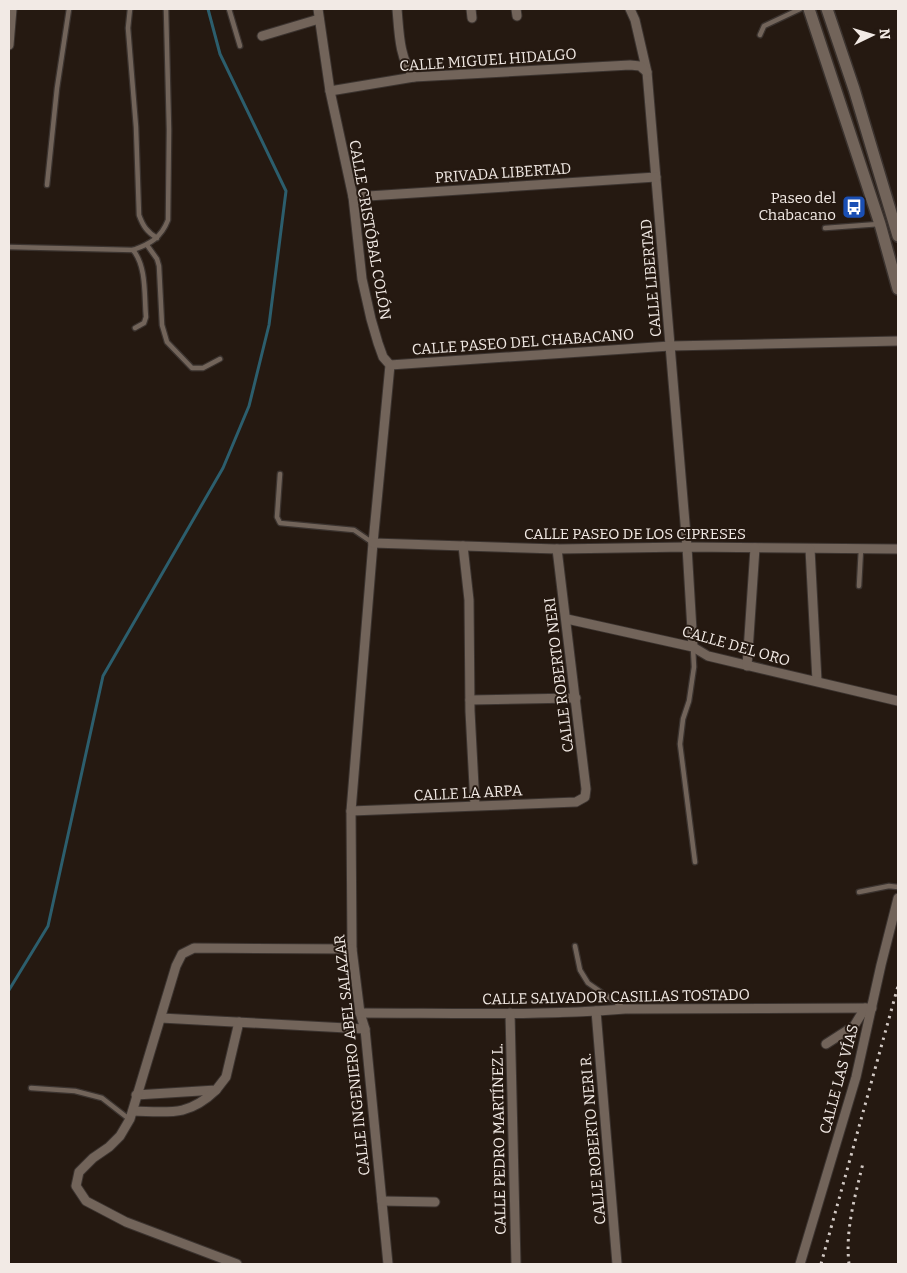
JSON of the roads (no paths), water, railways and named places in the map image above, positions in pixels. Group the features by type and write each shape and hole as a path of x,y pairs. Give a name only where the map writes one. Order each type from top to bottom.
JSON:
{"street":[{"path":"9,45 12,9"},
{"name":"CALLE CRISTÓBAL COLÓN","path":"318,9 330,91 353,197 362,279 371,319 383,357 390,365"},
{"path":"397,9 405,62 408,70 414,77"},
{"name":"CALLE LIBERTAD","path":"630,9 635,20 647,72 687,547 693,647"},
{"path":"809,9 880,224 898,289"},
{"path":"828,9 894,207 898,236"},
{"path":"262,36 320,19"},
{"name":"CALLE MIGUEL HIDALGO","path":"330,91 414,77 630,65 640,66 647,72"},
{"name":"PRIVADA LIBERTAD","path":"353,197 656,178"},
{"name":"CALLE PASEO DEL CHABACANO","path":"390,365 670,346 898,341"},
{"path":"372,543 390,365"},
{"name":"CALLE PASEO DE LOS CIPRESES","path":"372,543 557,549 687,547 898,549"},
{"name":"CALLE INGENIERO ABEL SALAZAR","path":"372,543 351,811 352,949 360,1013 365,1029 388,1264"},
{"path":"463,546 469,600 470,700 475,805"},
{"path":"747,666 756,548"},
{"name":"CALLE ROBERTO NERI","path":"557,549 576,698 586,789 585,798"},
{"path":"810,549 817,682"},
{"name":"CALLE DEL ORO","path":"567,619 693,647 708,656 898,701"},
{"path":"470,700 576,698"},
{"name":"CALLE LA ARPA","path":"351,811 576,802 585,798"},
{"name":"CALLE LAS VÍAS","path":"800,1264 856,1077 868,1008 898,898"},
{"path":"237,1264 126,1222 86,1201 76,1186 79,1172 120,1136 131,1115 176,966 182,954 194,948 352,949"},
{"path":"826,1044 854,1026 868,1008"},
{"name":"CALLE SALVADOR CASILLAS TOSTADO","path":"360,1013 868,1008"},
{"name":"CALLE ROBERTO NERI R.","path":"596,1011 617,1264"},
{"name":"CALLE PEDRO MARTÍNEZ L.","path":"510,1013 516,1264"},
{"path":"161,1018 365,1029"},
{"path":"131,1115 174,1112 192,1108 204,1101 226,1077 239,1022"},
{"path":"136,1096 216,1090"},
{"path":"382,1201 436,1202"}],"lane":[{"path":"47,185 69,9"},
{"path":"130,9 128,28 136,127 139,215 142,225 148,233 157,238"},
{"path":"9,247 133,250 147,245 164,230 168,220 169,130 166,9"},
{"path":"229,9 240,46"},
{"path":"760,35 764,26 800,9"},
{"path":"825,228 880,224"},
{"path":"147,245 157,259 159,266 162,325 167,342 192,368 203,368 220,359"},
{"path":"133,250 140,258 146,317 144,323 135,328"},
{"path":"280,474 277,517 280,523 354,530 372,543"},
{"path":"859,586 861,549"},
{"path":"693,647 694,667 690,701 683,719 680,744 695,862"},
{"path":"859,892 889,886 898,887"},
{"path":"575,946 580,970 588,983 625,1009"},
{"path":"31,1088 76,1091 102,1098 131,1115"}],"waterway":[{"path":"9,990 48,926 103,676 223,468 249,406 269,325 286,191 220,54 208,9"}],"railway":[{"path":"821,1264 898,986"},
{"path":"849,1264 848,1239 863,1163"}],"place":[{"name":"Paseo del Chabacano","path":"854,207"}]}
